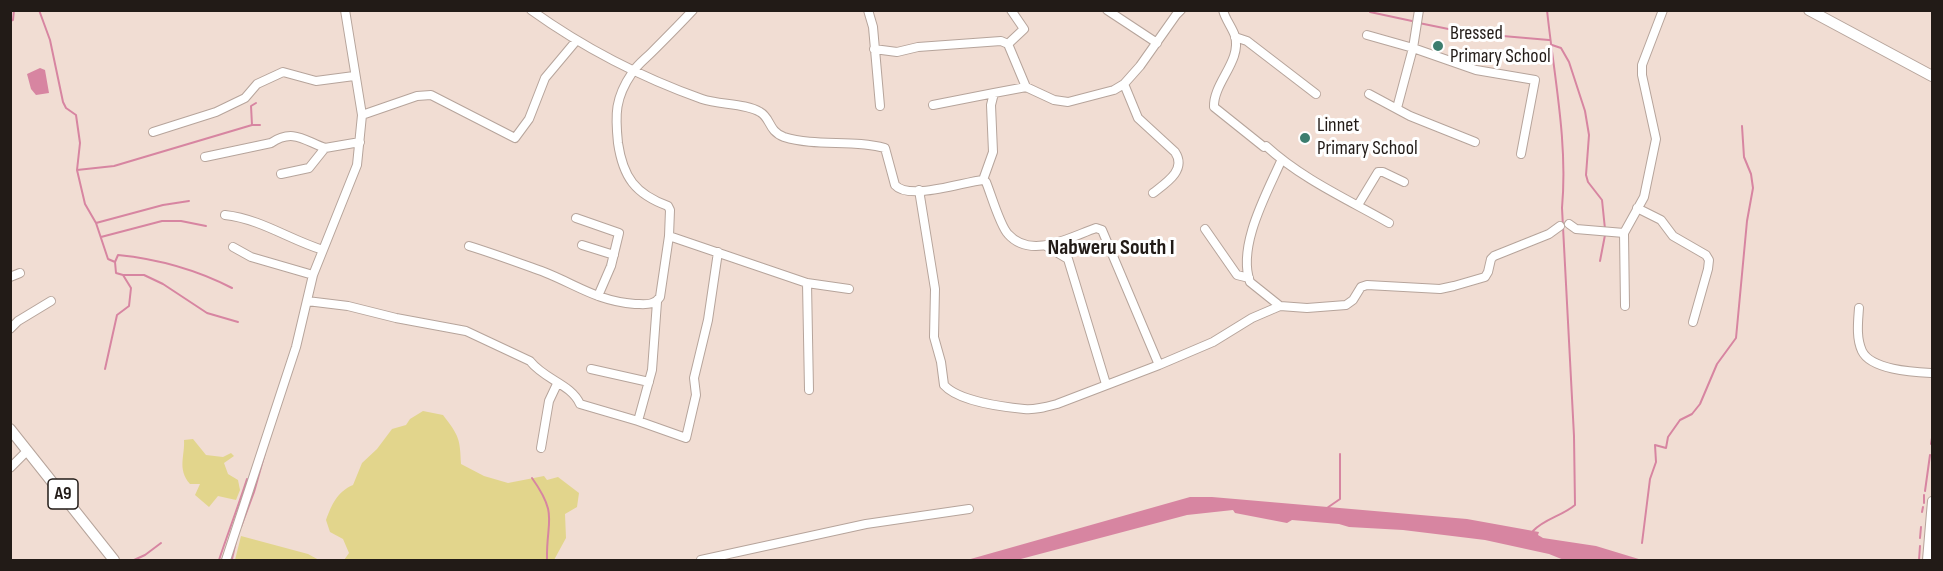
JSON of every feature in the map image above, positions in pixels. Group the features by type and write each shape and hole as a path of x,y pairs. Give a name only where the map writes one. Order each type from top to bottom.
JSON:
{"main road":[{"path":"1809,10 1932,76"},
{"name":"A9","path":"10,429 114,561"}],"street":[{"path":"226,561 296,347 313,275 357,165 362,115 345,10"},
{"path":"638,421 649,382 657,302 660,297 669,237 670,210 668,206 651,200 638,190 624,172 615,121 618,103 632,72 693,10"},
{"path":"868,10 873,27 880,106"},
{"path":"1008,44 1024,29 1011,10"},
{"path":"1107,10 1157,43"},
{"path":"933,105 1026,87 1054,100 1068,102 1114,90 1124,84 1181,10"},
{"path":"1223,10 1235,37 1234,55 1217,93 1214,107 1264,147 1266,146 1281,161 1389,223"},
{"path":"1397,108 1413,48 1419,10"},
{"path":"1625,306 1624,233 1644,196 1656,139 1642,75 1642,65 1663,10"},
{"path":"532,11 576,41 632,72 703,99 748,107 760,112 776,133 786,137 830,144 885,148 895,185 899,189 919,190 966,185 983,180"},
{"path":"1367,36 1413,48 1476,70 1535,80 1521,154"},
{"path":"1235,37 1247,41 1316,94"},
{"path":"362,115 417,96 430,95 515,138 529,119 544,78 576,41"},
{"path":"874,49 897,52 918,47 1001,41 1008,44 1026,87"},
{"path":"153,132 216,112 245,98 257,84 284,72 316,81 354,76"},
{"path":"1124,84 1137,118 1175,152 1179,160 1173,177 1154,193"},
{"path":"983,180 993,152 991,105 994,93"},
{"path":"1369,94 1410,116 1475,142"},
{"path":"205,157 271,143 278,138 290,136 302,137 325,148 360,142"},
{"path":"281,174 309,168 325,148"},
{"path":"1280,306 1254,286 1249,278 1250,240 1262,203 1281,161"},
{"path":"1358,206 1379,171 1404,182"},
{"path":"983,180 986,182 1008,234 1017,241 1047,246 1095,228 1102,230 1158,365"},
{"path":"919,190 935,289 934,337 941,362 942,380 946,388 983,403 1025,409 1057,404 1158,365 1213,342 1252,318 1280,306 1307,308 1346,305 1353,300 1361,287 1367,285 1440,289 1475,280 1485,277 1494,255 1549,234 1564,225 1576,229 1624,233"},
{"path":"1637,208 1661,220 1672,236 1706,255 1708,269 1693,322"},
{"path":"225,215 267,225 300,242 323,250"},
{"path":"576,218 619,233 614,255 598,296"},
{"path":"1205,229 1237,275 1249,278"},
{"path":"669,237 807,283 849,289"},
{"path":"582,245 614,255"},
{"path":"470,246 541,271 613,302 650,304 657,302"},
{"path":"1047,246 1068,259 1106,384"},
{"path":"233,247 251,256 313,275"},
{"path":"307,302 348,306 466,331 530,362 557,384 576,394 580,404 686,438 696,395 694,378 708,320 718,252"},
{"path":"10,277 20,273"},
{"path":"807,283 808,390"},
{"path":"10,329 18,321 51,301"},
{"path":"1859,308 1858,338 1866,357 1874,363 1932,373"},
{"path":"591,369 649,382"},
{"path":"542,448 549,401 557,384"},
{"path":"10,468 27,451"},
{"path":"1927,561 1932,501"},
{"path":"701,561 866,524 969,509"}],"shaded area":[{"path":"40,68 45,70 49,93 36,95 31,89 27,74"},
{"path":"423,411 443,415 458,438 461,464 484,476 508,483 544,476 547,480 558,477 579,493 577,507 565,514 566,538 554,560 344,560 349,553 343,539 330,532 326,520 333,504 343,491 353,485 362,463 377,449 392,429 406,425 410,419"},
{"path":"193,439 206,455 223,457 231,453 234,456 224,463 228,474 238,480 240,490 236,500 218,496 209,507 195,495 200,484 190,484 183,468 184,440"},
{"path":"1190,497 1467,519 1539,532 1538,535 1543,538 1596,546 1642,560 1564,560 1549,554 1485,540 1403,530 1349,527 1339,524 1292,520 1287,523 1235,513 1233,510 1187,515 1017,560 967,560"},
{"path":"241,536 308,554 319,560 235,560"}],"waterway":[{"path":"10,21 13,20 14,10"},
{"path":"39,10 50,40 63,102 66,108 76,115 80,143 77,170 85,204 96,223 108,259 115,262 116,273 123,275 131,288 129,306 117,315 105,369"},
{"path":"1533,531 1542,523 1575,505 1574,436 1562,208 1562,134 1547,10"},
{"path":"1370,12 1412,21"},
{"path":"1419,23 1468,33 1549,40"},
{"path":"1552,45 1561,48 1569,62 1585,111 1589,135 1586,175 1588,182 1602,200 1605,229"},
{"path":"252,125 251,106 256,103"},
{"path":"77,170 114,166 252,125 260,125"},
{"path":"1642,543 1650,479 1656,462 1655,445 1666,448 1668,437 1680,420 1692,414 1700,404 1717,364 1736,338 1747,221 1753,188 1751,174 1744,157 1742,126"},
{"path":"96,223 163,205 189,201"},
{"path":"101,237 162,221 181,221 206,226"},
{"path":"1600,261 1605,235"},
{"path":"115,262 118,255 162,262 205,276 232,288"},
{"path":"123,275 144,275 163,284 207,313 238,322"},
{"path":"1931,444 1932,438"},
{"path":"241,527 265,453"},
{"path":"1327,508 1340,499 1340,454"},
{"path":"1925,491 1930,455"},
{"path":"532,478 546,501 548,510 547,560"},
{"path":"219,560 247,479"},
{"path":"1924,495 1924,503"},
{"path":"1922,512 1923,507"},
{"path":"1920,538 1921,527"},
{"path":"232,559 236,541"},
{"path":"134,560 161,543"},
{"path":"1919,560 1920,546"}],"place":[{"name":"Bressed Primary School","path":"1438,46"},
{"name":"Linnet Primary School","path":"1305,138"}],"district":[{"name":"Nabweru South I","path":"1111,248"}]}
